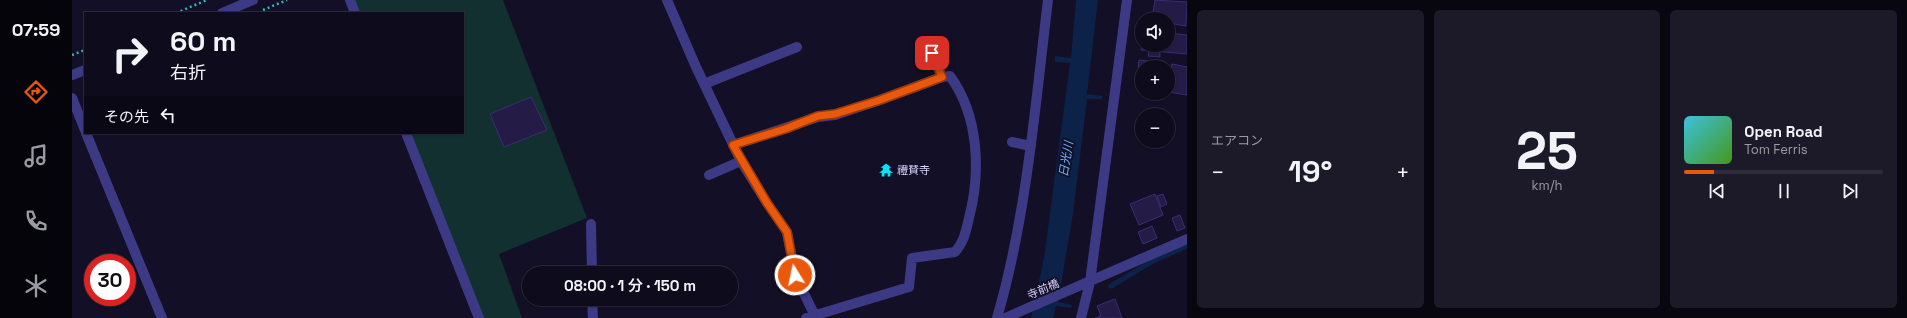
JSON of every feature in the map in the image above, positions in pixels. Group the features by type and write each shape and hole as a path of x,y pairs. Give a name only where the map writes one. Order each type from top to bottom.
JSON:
{"street":[{"path":"224,12 253,0"},
{"path":"350,0 355,12"},
{"path":"667,0 733,145 767,203 787,232 795,275 813,317 909,287 912,258 955,252 963,243 973,200 976,149 970,119 958,86 950,76 942,77 880,100 835,114 818,116 785,129 733,145"},
{"path":"998,318 1011,271 1031,146 1048,0"},
{"path":"1081,318 1090,282 1127,0"},
{"path":"927,41 942,77"},
{"path":"704,84 797,47"},
{"path":"72,75 84,70"},
{"path":"72,98 84,128"},
{"path":"86,134 162,318"},
{"path":"406,134 479,318"},
{"path":"1012,142 1031,146"},
{"path":"709,175 742,161"},
{"path":"591,224 592,266"},
{"name":"寺前橋","path":"1005,318 1187,239"},
{"path":"592,306 593,318"}],"path":[{"path":"178,12 207,0"},
{"path":"261,10 286,0"},
{"path":"72,55 84,50"}],"green space":[{"path":"351,0 503,0 587,218 499,254 522,318 479,318 406,134 464,134 464,12 356,12"}],"water":[{"name":"日光川","path":"1076,0 1098,0 1087,94 1103,96 1102,99 1087,99 1073,214 1058,302 1072,305 1071,308 1056,306 1053,318 1031,318 1044,258 1070,63 1055,62 1055,56 1071,58"}],"building":[{"path":"1155,0 1187,2 1186,26 1175,24 1175,12 1153,12"},
{"path":"1175,34 1187,35 1187,54 1164,52 1175,52"},
{"path":"1149,52 1160,52 1160,57 1148,56"},
{"path":"1175,65 1187,67 1187,95 1175,93"},
{"path":"531,97 547,130 504,147 490,114"},
{"path":"1155,194 1163,215 1139,225 1130,204"},
{"path":"1163,194 1167,204 1161,207 1157,196"},
{"path":"1180,215 1185,228 1177,231 1172,218"},
{"path":"1152,226 1157,238 1143,244 1138,232"},
{"path":"1115,299 1122,318 1095,318 1101,316 1097,306"}],"waterway":[{"path":"1111,286 1151,262 1187,246"}],"place":[{"name":"禮賛寺","path":"886,170"}],"route":[{"path":"795,275 787,232 747,171 733,145 785,129 818,116 835,114 880,100 942,77 932,53"}]}
